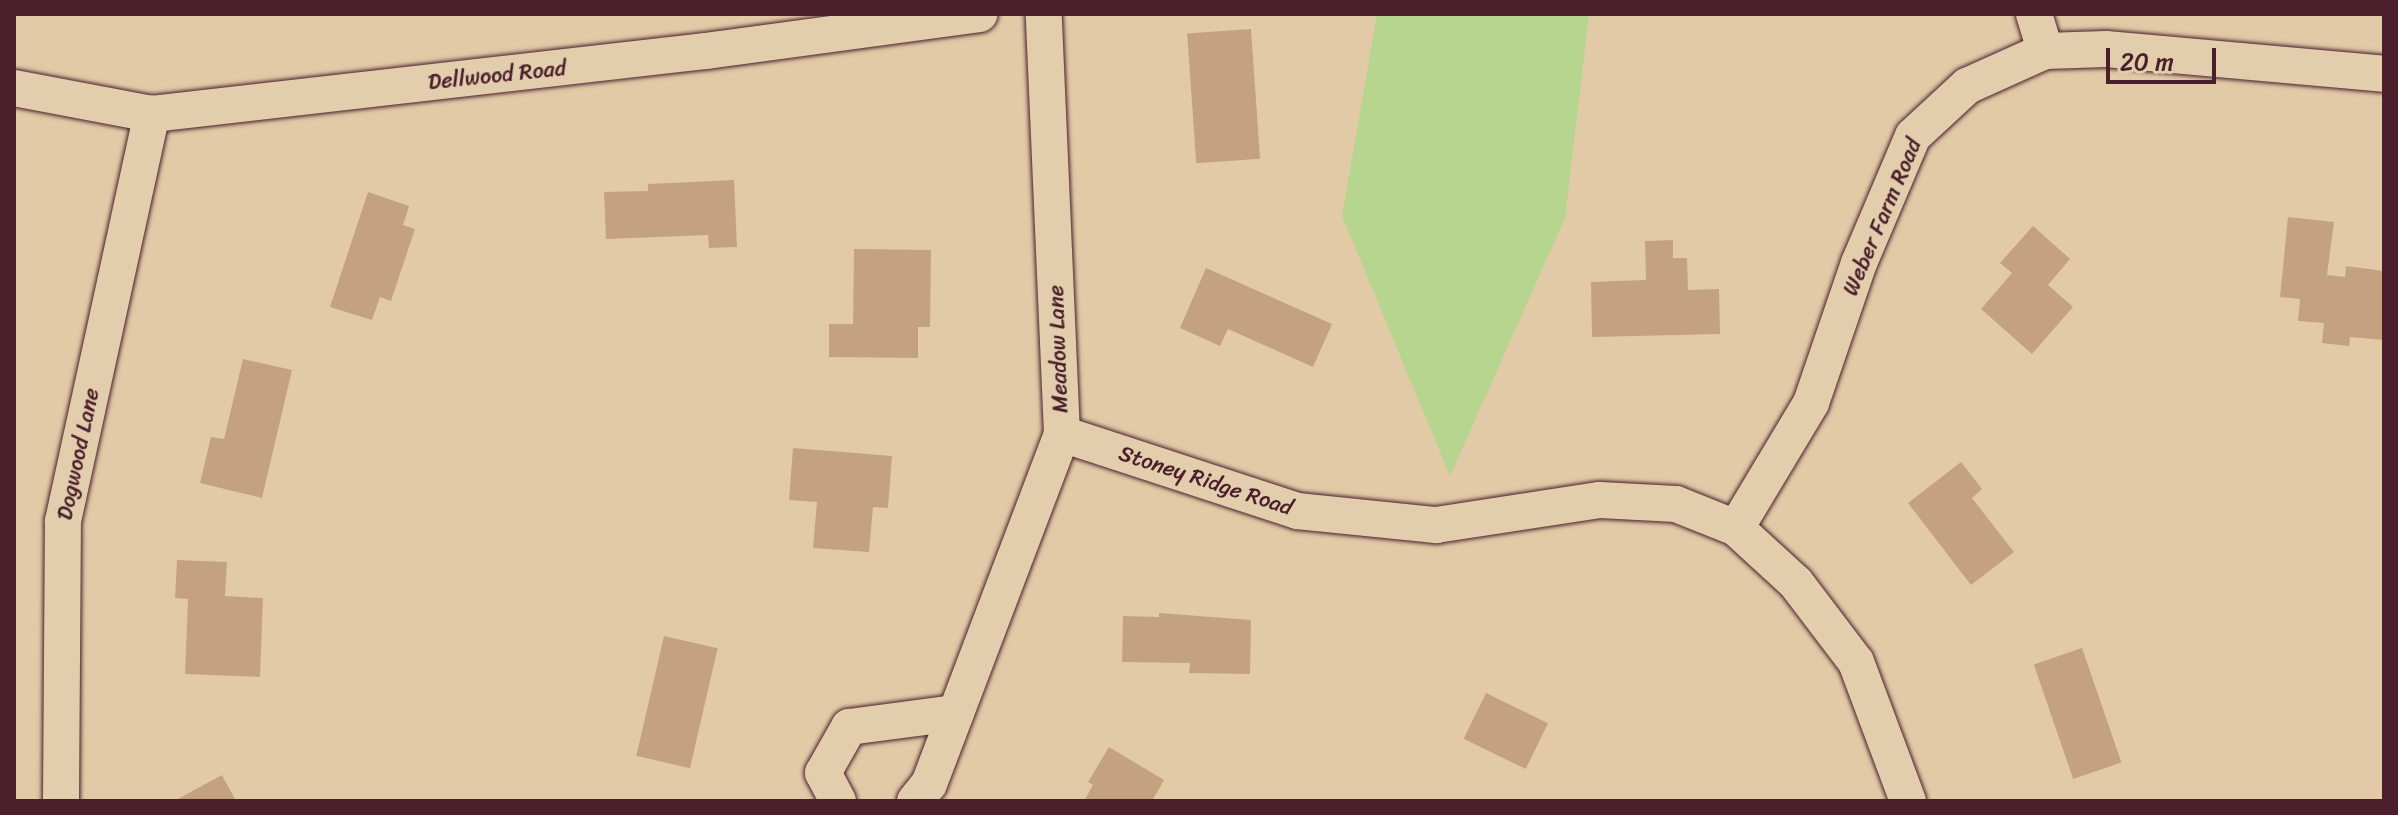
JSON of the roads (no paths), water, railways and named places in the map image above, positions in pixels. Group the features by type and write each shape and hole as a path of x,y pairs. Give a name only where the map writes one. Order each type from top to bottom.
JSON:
{"street":[{"name":"Dellwood Road","path":"14,88 152,114 706,51 980,14"},
{"name":"Meadow Lane","path":"915,801 929,784 1062,434 1044,14"},
{"path":"2034,14 2045,51"},
{"name":"Weber Farm Road","path":"1736,528 1811,403 1859,263 1913,136 1967,86 2045,51 2106,49 2384,74"},
{"name":"Dogwood Lane","path":"61,801 63,521 152,114"},
{"name":"Stoney Ridge Road","path":"1062,434 1297,511 1436,525 1600,500 1676,504 1736,528 1796,583 1856,662 1908,801"},
{"path":"838,801 823,773 849,727 956,713"}]}
